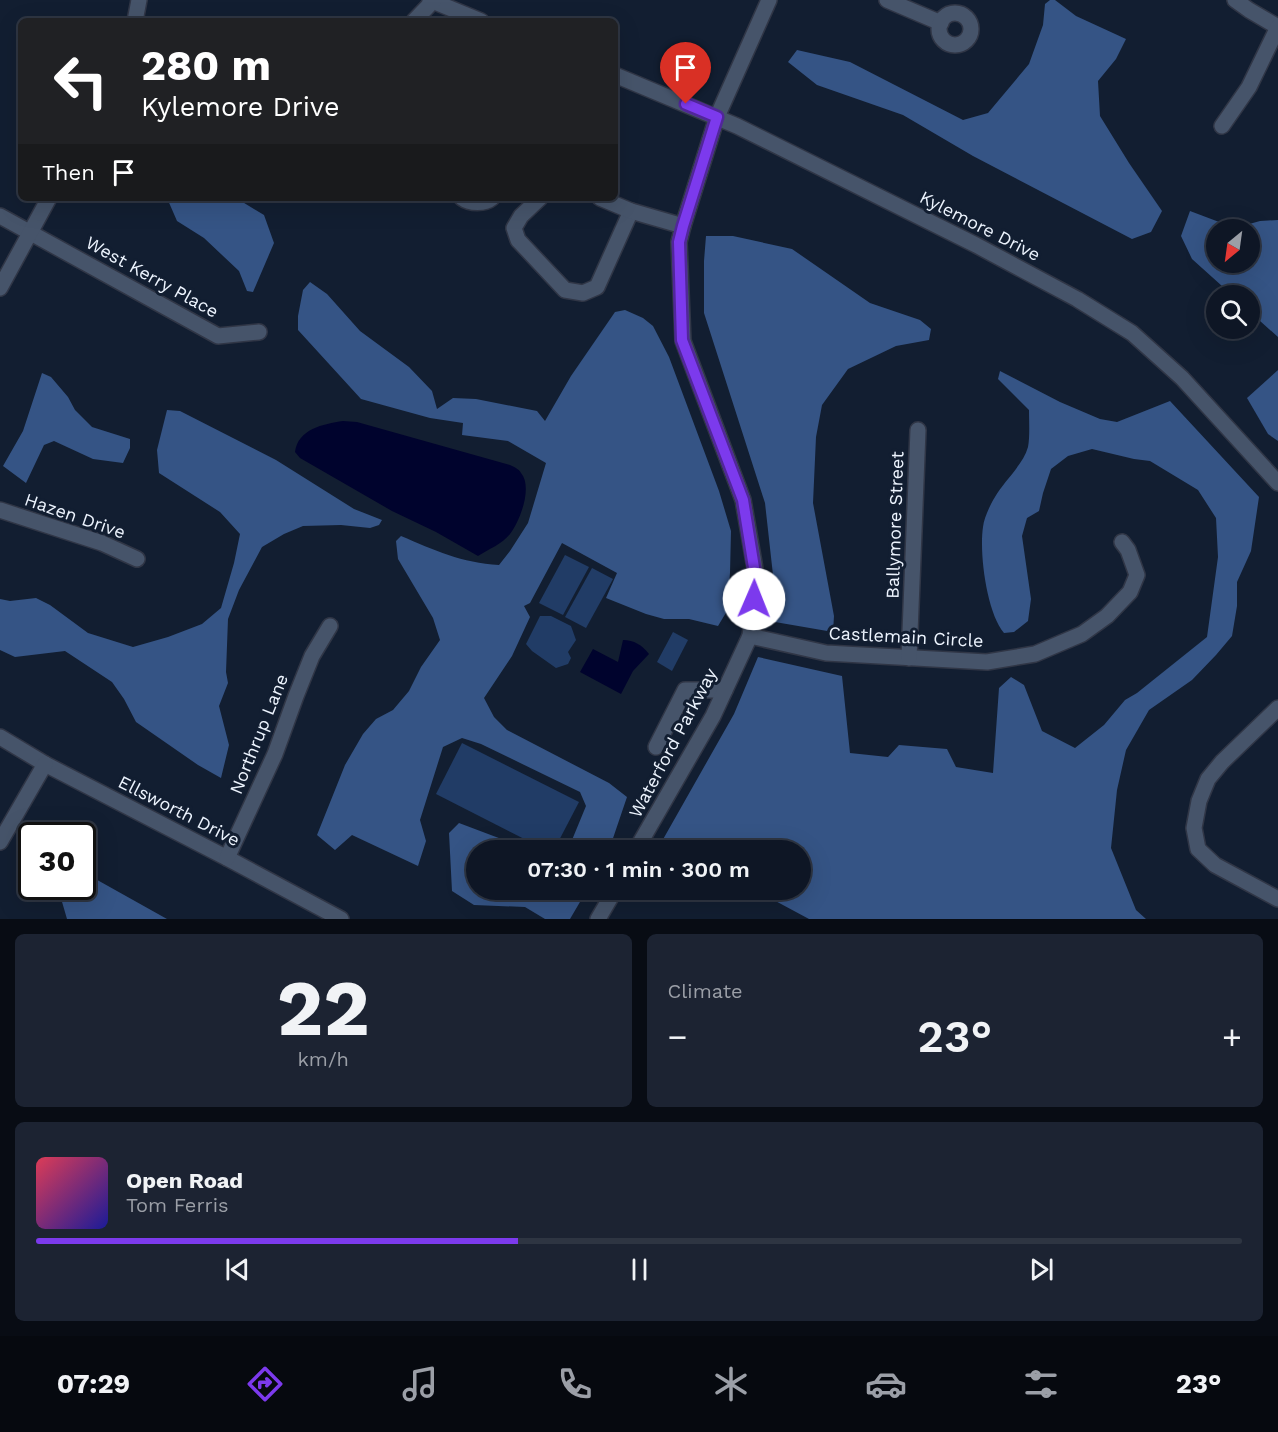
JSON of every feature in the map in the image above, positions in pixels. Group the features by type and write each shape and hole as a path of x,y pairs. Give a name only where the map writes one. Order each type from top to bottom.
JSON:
{"street":[{"path":"136,18 139,0"},
{"path":"417,18 432,0 475,18"},
{"name":"Waterford Parkway","path":"642,840 713,716 750,636 756,580 745,508 682,340 679,242 717,117 770,0"},
{"path":"887,0 940,23"},
{"path":"1222,126 1249,87 1278,27 1234,0"},
{"name":"Kylemore Drive","path":"618,76 717,117 976,245 1077,299 1132,333 1182,378 1278,483"},
{"path":"0,288 48,201"},
{"path":"466,201 489,201"},
{"path":"537,201 521,216 514,228 518,240 565,290 583,293 597,287 631,211"},
{"path":"607,201 631,211 683,226"},
{"name":"West Kerry Place","path":"0,216 218,336 259,332"},
{"name":"Ballymore Street","path":"909,658 918,430"},
{"name":"Hazen Drive","path":"0,510 102,543 138,559"},
{"name":"Castlemain Circle","path":"750,636 826,653 987,662 1035,654 1082,634 1107,616 1130,592 1137,575 1128,550 1122,542"},
{"name":"Northrup Lane","path":"227,858 275,754 312,656 330,626"},
{"path":"656,747 685,690 725,690"},
{"path":"1278,708 1222,762 1208,779 1199,801 1194,828 1198,849 1215,865 1278,899"},
{"name":"Ellsworth Drive","path":"0,737 45,764 341,919"},
{"path":"0,842 45,764"},
{"path":"600,918 610,900"}],"shaded area":[{"path":"1050,0 1055,0 1076,16 1126,39 1116,59 1098,81 1100,116 1162,211 1151,232 1132,239 973,156 903,115 817,85 788,62 797,50 850,62 963,120 988,113 1029,64 1043,25 1045,4"},
{"path":"168,201 241,201 264,215 274,243 253,292 247,291 239,271 204,238 177,221"},
{"path":"1190,211 1211,219 1206,219 1206,272 1192,259 1181,236"},
{"path":"1278,220 1278,337 1260,321 1260,285 1221,285 1208,273 1260,273 1260,221"},
{"path":"706,236 733,236 792,249 870,303 920,320 931,329 929,340 896,346 848,369 822,405 816,437 813,503 834,616 833,632 775,622 771,610 774,584 765,503 704,313"},
{"path":"310,282 327,294 360,331 409,367 432,391 437,409 453,398 476,399 537,411 545,421 571,376 615,312 625,310 643,318 653,326 669,357 719,491 731,531 727,611 718,626 689,619 664,619 606,598 617,573 562,543 530,603 524,606 530,617 512,656 484,698 494,717 507,730 609,783 627,797 612,840 572,840 586,806 580,792 481,744 462,738 443,747 420,820 426,841 418,866 352,835 335,850 317,835 345,765 363,734 376,719 393,710 409,691 421,667 440,640 433,618 398,559 396,541 401,536 460,559 499,565 528,523 546,463 508,441 462,435 463,423 430,418 361,399 298,330 303,290"},
{"path":"1278,370 1278,441 1268,434 1247,398"},
{"path":"1000,371 1060,402 1100,419 1117,422 1170,401 1259,497 1251,551 1237,582 1237,606 1232,636 1192,680 1149,710 1126,750 1117,790 1111,848 1136,910 1146,919 809,919 774,900 811,900 811,840 663,840 734,714 758,657 842,676 850,753 888,757 899,745 947,749 956,767 993,773 999,688 1011,677 1024,685 1042,731 1075,748 1104,725 1125,700 1207,637 1218,557 1216,518 1198,490 1150,461 1092,449 1068,456 1051,469 1039,511 1027,518 1022,536 1031,599 1028,621 1014,632 1004,633 993,612 986,583 982,552 983,527 993,500 1026,454 1029,443 1029,410 998,379"},
{"path":"42,373 51,377 68,397 75,410 92,427 130,439 130,448 123,463 93,459 54,441 44,445 26,483 3,466 23,431"},
{"path":"167,410 180,411 276,460 354,509 382,520 379,525 370,528 341,525 303,526 262,547 239,590 228,619 226,672 228,683 219,706 229,745 221,778 136,722 112,682 65,651 15,657 0,650 0,599 10,601 36,598 50,605 88,633 133,647 202,624 221,608 240,534 220,512 159,473 157,450"},
{"path":"343,421 357,422 516,468 524,479 526,487 524,504 514,528 503,541 478,556 392,511 300,458 295,452 297,444 306,433 320,426"},
{"path":"565,555 589,567 563,615 539,603"},
{"path":"592,568 613,579 586,628 565,617"},
{"path":"540,616 551,616 571,626 576,640 568,652 571,658 568,664 556,668 526,644"},
{"path":"673,632 688,640 672,671 657,662"},
{"path":"623,640 637,644 649,654 633,671 621,694 580,672 593,649 618,662"},
{"path":"462,743 579,802 559,840 526,840 436,794"},
{"path":"459,823 504,840 466,840 466,900 452,891 449,833"},
{"path":"96,879 167,919 67,919 61,900 96,900"},
{"path":"466,900 581,900 570,919 545,919 525,907 474,905"}],"route":[{"path":"686,104 717,117 679,242 682,340 743,500 756,580 754,599"}]}
